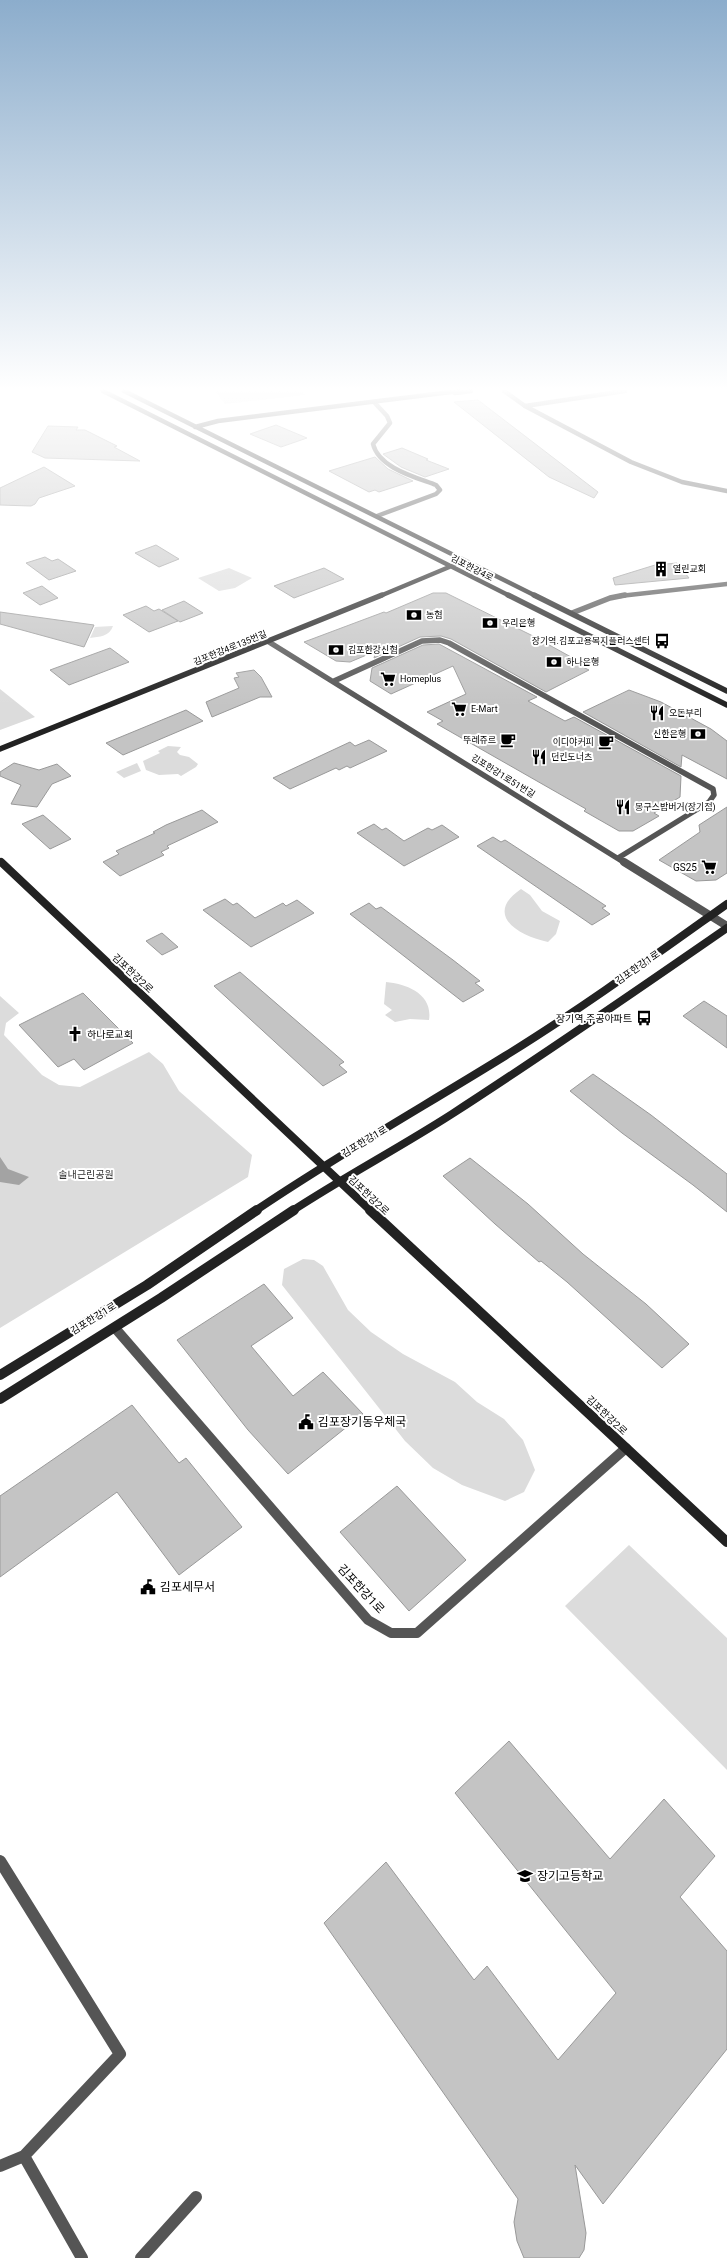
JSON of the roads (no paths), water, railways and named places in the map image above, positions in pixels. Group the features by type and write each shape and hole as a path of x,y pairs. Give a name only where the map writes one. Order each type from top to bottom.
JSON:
{"street":[{"name":"김포한강4로","path":"313,496 727,706"},
{"name":"김포한강4로","path":"338,496 727,691"},
{"path":"377,516 430,496"},
{"name":"김포한강4로135번길","path":"0,749 269,642 465,561"},
{"path":"572,613 610,598 634,593 727,584"},
{"path":"334,681 422,641 440,640 450,642 713,789 714,796 709,802 618,858"},
{"name":"김포한강1로51번길","path":"269,642 334,681 727,927"},
{"name":"김포한강2로","path":"0,861 338,1181 727,1542"},
{"name":"김포한강1로","path":"0,1375 147,1285 322,1166 505,1056 582,1006 727,904"},
{"name":"김포한강1로","path":"0,1399 115,1328 338,1181 456,1110 559,1044 727,927"},
{"name":"김포한강1로","path":"115,1328 368,1620 385,1630 400,1636 417,1633 626,1448"},
{"path":"0,1861 120,2054 24,2156 0,2166"},
{"path":"24,2156 82,2258"},
{"path":"141,2258 196,2197"}],"place":[{"name":"열린교회","path":"661,569"},
{"name":"농협","path":"414,615"},
{"name":"우리은행","path":"490,623"},
{"name":"장기역.김포고용복지플러스센터","path":"662,641"},
{"name":"김포한강신협","path":"336,650"},
{"name":"하나은행","path":"554,662"},
{"name":"Homeplus","path":"388,679"},
{"name":"E-Mart","path":"459,709"},
{"name":"오돈부리","path":"657,713"},
{"name":"신한은행","path":"698,734"},
{"name":"뚜레쥬르","path":"508,740"},
{"name":"이디야커피","path":"606,742"},
{"name":"던킨도너츠","path":"539,757"},
{"name":"봉구스밥버거(장기점)","path":"623,807"},
{"name":"GS25","path":"709,867"},
{"name":"장기역.주공아파트","path":"644,1018"},
{"name":"하나로교회","path":"75,1034"},
{"name":"김포장기동우체국","path":"306,1422"},
{"name":"김포세무서","path":"148,1587"},
{"name":"장기고등학교","path":"525,1876"}],"park label":[{"name":"솔내근린공원","path":"86,1174"}]}
